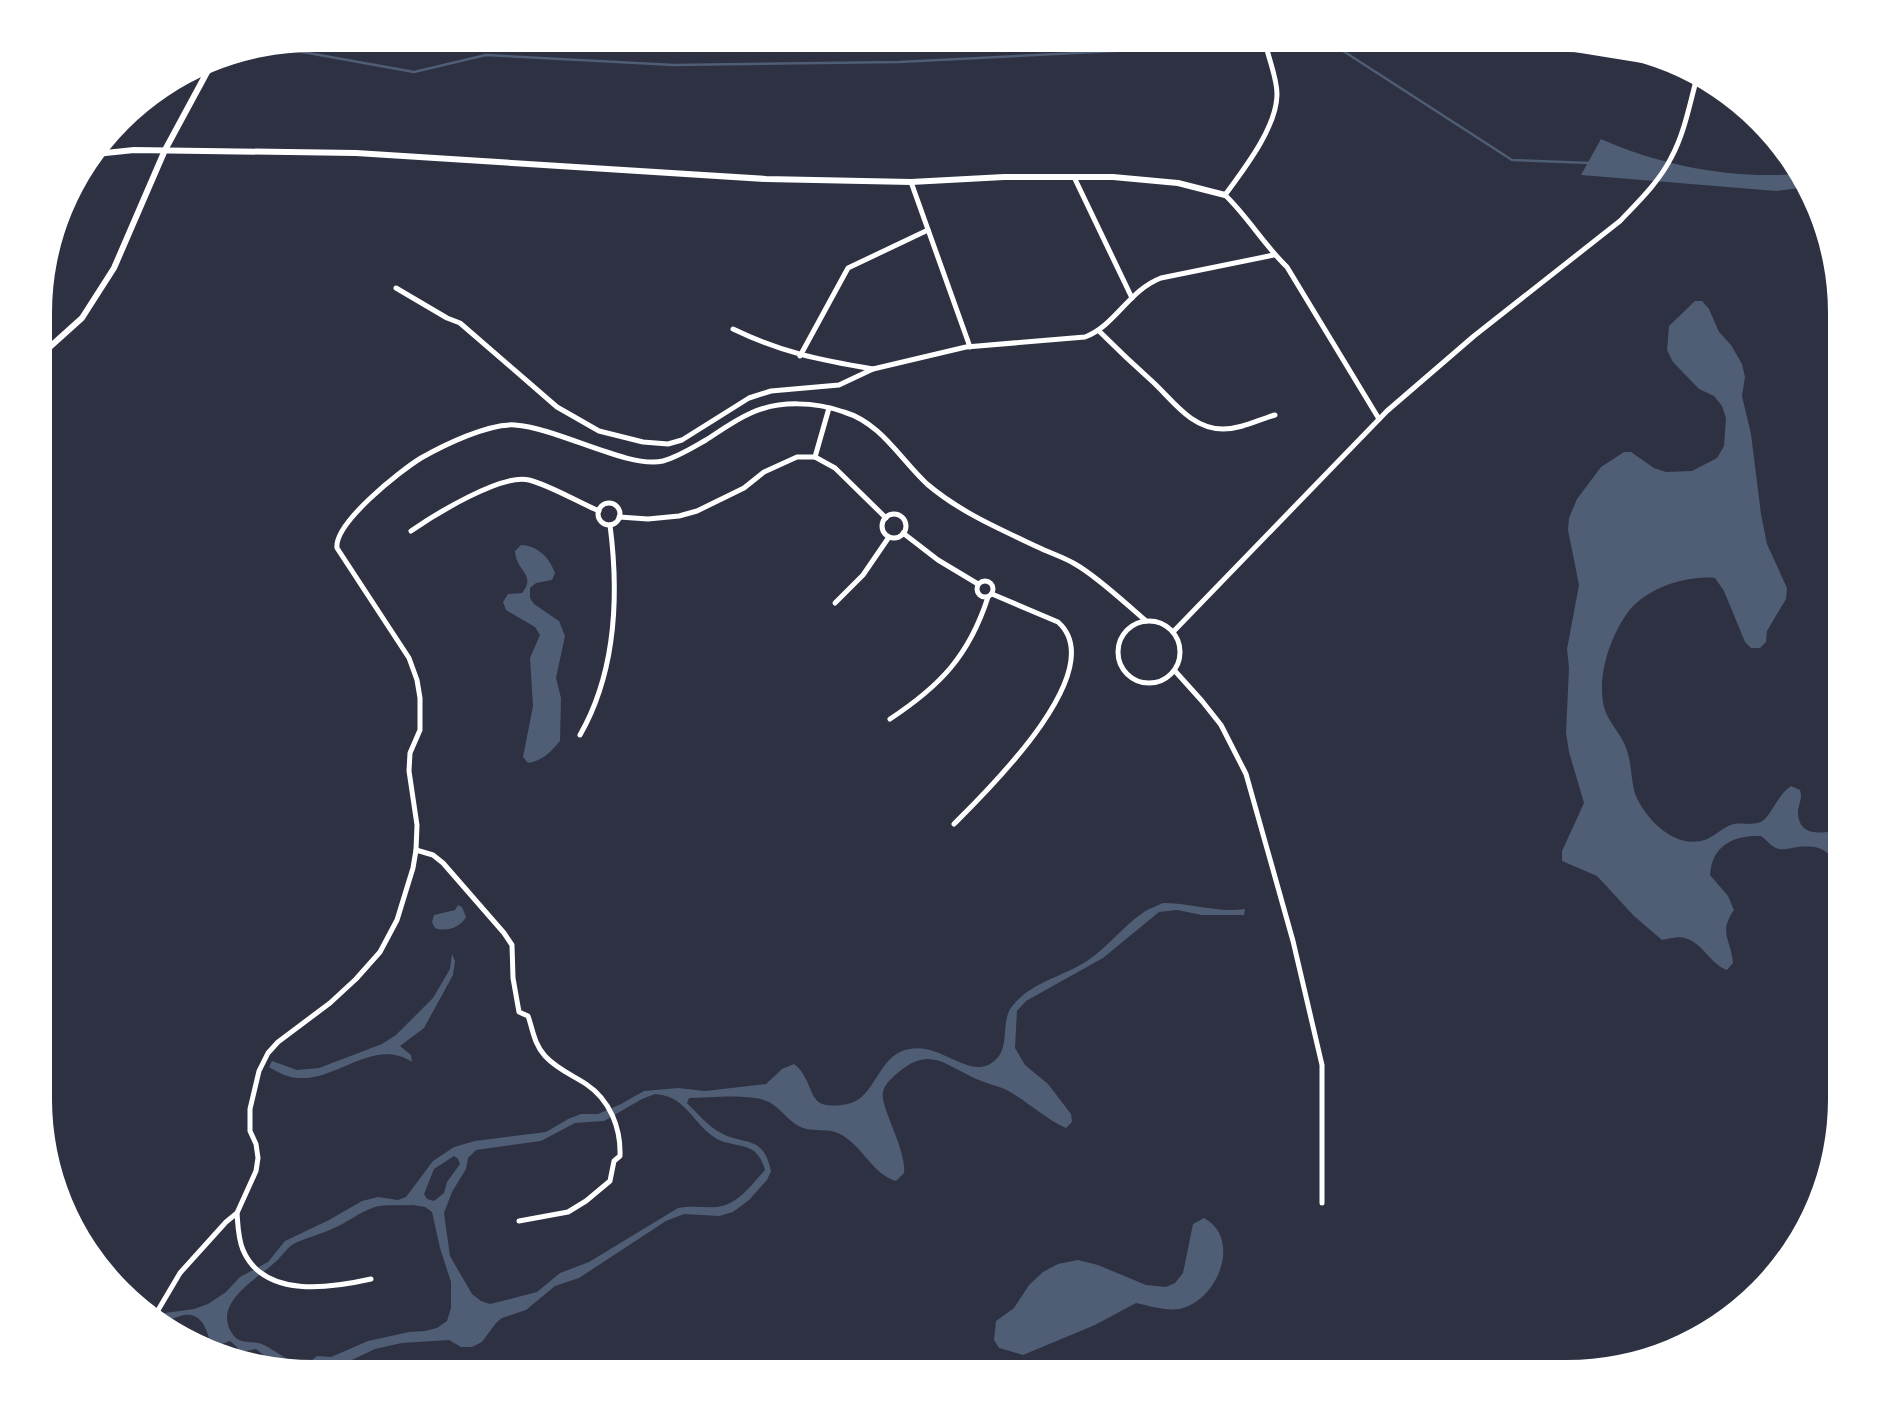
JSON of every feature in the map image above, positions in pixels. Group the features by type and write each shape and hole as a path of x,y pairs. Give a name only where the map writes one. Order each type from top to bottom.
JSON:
{"street":[{"path":"1225,195 1253,156 1274,113 1277,93 1268,52"},
{"path":"52,346 82,318 114,268 165,150 205,76"},
{"path":"1173,632 1379,419 1474,336 1620,221 1647,192 1671,159 1682,133 1694,86"},
{"path":"109,153 165,150 356,153 766,179 911,182 1004,177 1113,177 1178,183 1225,195 1240,209 1274,255 1287,267 1379,419"},
{"path":"1074,177 1132,298"},
{"path":"911,182 970,347"},
{"path":"800,356 848,268 928,230"},
{"path":"396,288 460,323 557,407 599,431 643,442 668,444 682,440 749,398 771,391 839,385 873,369 970,347 1085,337 1099,331 1147,284 1161,278 1274,255"},
{"path":"733,329 767,345 800,356 873,369"},
{"path":"1099,331 1175,407 1193,420 1209,427 1236,429 1275,415"},
{"path":"159,1308 180,1273 237,1213 256,1171 258,1158 250,1131 250,1109 258,1071 278,1042 330,1003 380,952 397,920 416,850 417,825 409,771 410,753 420,730 420,698 409,658 337,548 336,540 345,525 378,491 421,458 493,427 513,424 548,430 639,461 662,461 685,453 751,412 773,406 802,404 843,411 862,419 879,433 927,483 959,508 1076,565 1146,621 1166,625 1179,640 1181,651 1175,671 1157,683 1147,684 1127,676 1121,667 1118,647 1127,629 1146,621"},
{"path":"815,457 829,408"},
{"path":"619,517 658,518 697,511 744,488 764,472 797,457 815,457 835,468 886,517"},
{"path":"411,531 452,505 488,488 518,478 530,480 598,511 601,521 610,525"},
{"path":"598,511 610,504 618,510 619,517 610,525"},
{"path":"897,515 903,519 903,533 897,538 889,537 882,528 886,517 897,515"},
{"path":"580,735 594,710 603,685 610,645 615,600 610,525"},
{"path":"903,533 938,560 978,584"},
{"path":"835,603 863,575 889,537"},
{"path":"890,719 924,696 945,675 963,651 993,588 988,581 978,584"},
{"path":"954,824 1028,745 1047,718 1068,674 1071,656 1066,629 1058,622 990,595 978,594 978,584"},
{"path":"1175,671 1221,725 1245,774 1293,941 1322,1065 1322,1203"},
{"path":"416,850 433,855 443,863 504,933 512,945 513,978 519,1012 528,1016 530,1029 543,1054 598,1094 615,1120 620,1156 614,1161 610,1181 568,1212 519,1221"},
{"path":"237,1213 238,1236 244,1252 265,1275 281,1282 323,1288 371,1279"}],"water":[{"path":"1601,139 1648,157 1697,168 1748,174 1787,174 1796,188 1776,191 1581,175"},
{"path":"1695,301 1702,301 1709,309 1719,332 1731,345 1742,364 1745,377 1742,396 1751,434 1761,514 1767,544 1787,588 1786,599 1767,631 1766,642 1760,648 1751,648 1745,642 1724,591 1715,578 1691,579 1654,591 1626,615 1614,636 1603,671 1604,707 1626,747 1636,796 1646,814 1671,835 1680,840 1701,841 1730,825 1762,821 1791,786 1800,790 1798,813 1803,827 1813,832 1828,832 1828,854 1817,848 1779,849 1761,836 1742,837 1720,849 1715,856 1710,875 1728,896 1734,910 1726,931 1733,963 1727,970 1692,941 1680,937 1662,940 1634,916 1597,876 1562,861 1562,851 1584,803 1566,733 1569,668 1567,649 1579,585 1568,530 1569,518 1577,499 1601,467 1624,452 1631,452 1654,468 1666,472 1692,471 1717,458 1724,446 1726,418 1722,406 1714,396 1699,389 1673,362 1667,350 1669,326"},
{"path":"521,545 538,550 553,567 555,573 552,580 536,583 530,588 530,598 534,604 559,621 565,636 556,678 561,698 560,741 546,755 528,763 523,757 533,706 530,658 540,635 535,627 506,610 503,602 508,594 522,593 526,587 527,577 515,551"},
{"path":"1163,903 1224,910 1245,909 1244,915 1202,915 1177,910 1159,912 1103,958 1026,1001 1017,1011 1015,1048 1025,1065 1048,1084 1071,1114 1072,1122 1066,1128 1007,1090 936,1060 919,1060 887,1083 883,1092 885,1107 904,1163 904,1173 896,1181 880,1172 855,1145 840,1134 803,1128 769,1102 741,1097 689,1098 687,1103 716,1130 752,1143 763,1151 771,1171 767,1180 749,1200 733,1212 719,1216 684,1214 666,1221 579,1278 555,1286 526,1310 502,1318 482,1342 472,1347 461,1347 449,1340 402,1343 375,1349 352,1360 312,1360 317,1356 331,1357 368,1341 437,1328 447,1321 451,1308 451,1282 432,1212 425,1207 413,1205 375,1207 337,1227 301,1240 237,1295 227,1314 228,1325 234,1336 270,1348 285,1358 262,1354 256,1349 246,1351 237,1348 230,1341 223,1344 214,1340 209,1338 197,1317 184,1315 173,1318 166,1313 208,1304 226,1292 240,1277 268,1262 285,1241 362,1201 378,1197 398,1200 406,1197 433,1161 454,1147 475,1141 546,1132 568,1119 581,1114 598,1114 644,1091 678,1088 705,1091 766,1084 782,1069 794,1064 803,1074 816,1100 833,1106 852,1103 861,1098 886,1064 902,1051 926,1049 969,1066 988,1065 1001,1052 1009,1011 1022,996 1087,961 1146,911","holes":["655,1094 666,1096 682,1105 717,1139 754,1151 765,1170 732,1202 717,1207 678,1208 589,1262 560,1273 537,1292 490,1304 472,1294 450,1256 444,1213 452,1192 466,1169 468,1158 476,1150 541,1141 575,1123 604,1121","454,1156 460,1164 447,1182 444,1193 434,1201 427,1199 424,1194 434,1169"]},
{"path":"458,905 462,907 466,917 460,924 444,930 435,928 432,922 434,915 455,910"},
{"path":"452,954 455,961 453,975 424,1028 400,1046 411,1055 412,1062 384,1054 314,1077 300,1078 288,1076 269,1067 272,1061 297,1070 319,1068 382,1044 396,1035 433,998 450,969"},
{"path":"1204,1218 1216,1228 1222,1240 1223,1254 1214,1283 1193,1304 1174,1309 1136,1303 1095,1325 1023,1355 999,1348 994,1340 996,1321 1014,1308 1029,1285 1043,1272 1058,1264 1078,1260 1098,1265 1146,1285 1166,1287 1175,1283 1183,1273 1193,1224"}],"waterway":[{"path":"306,52 414,72 486,55 674,65 899,62 1097,52"},
{"path":"1345,52 1512,160 1590,163"}]}
